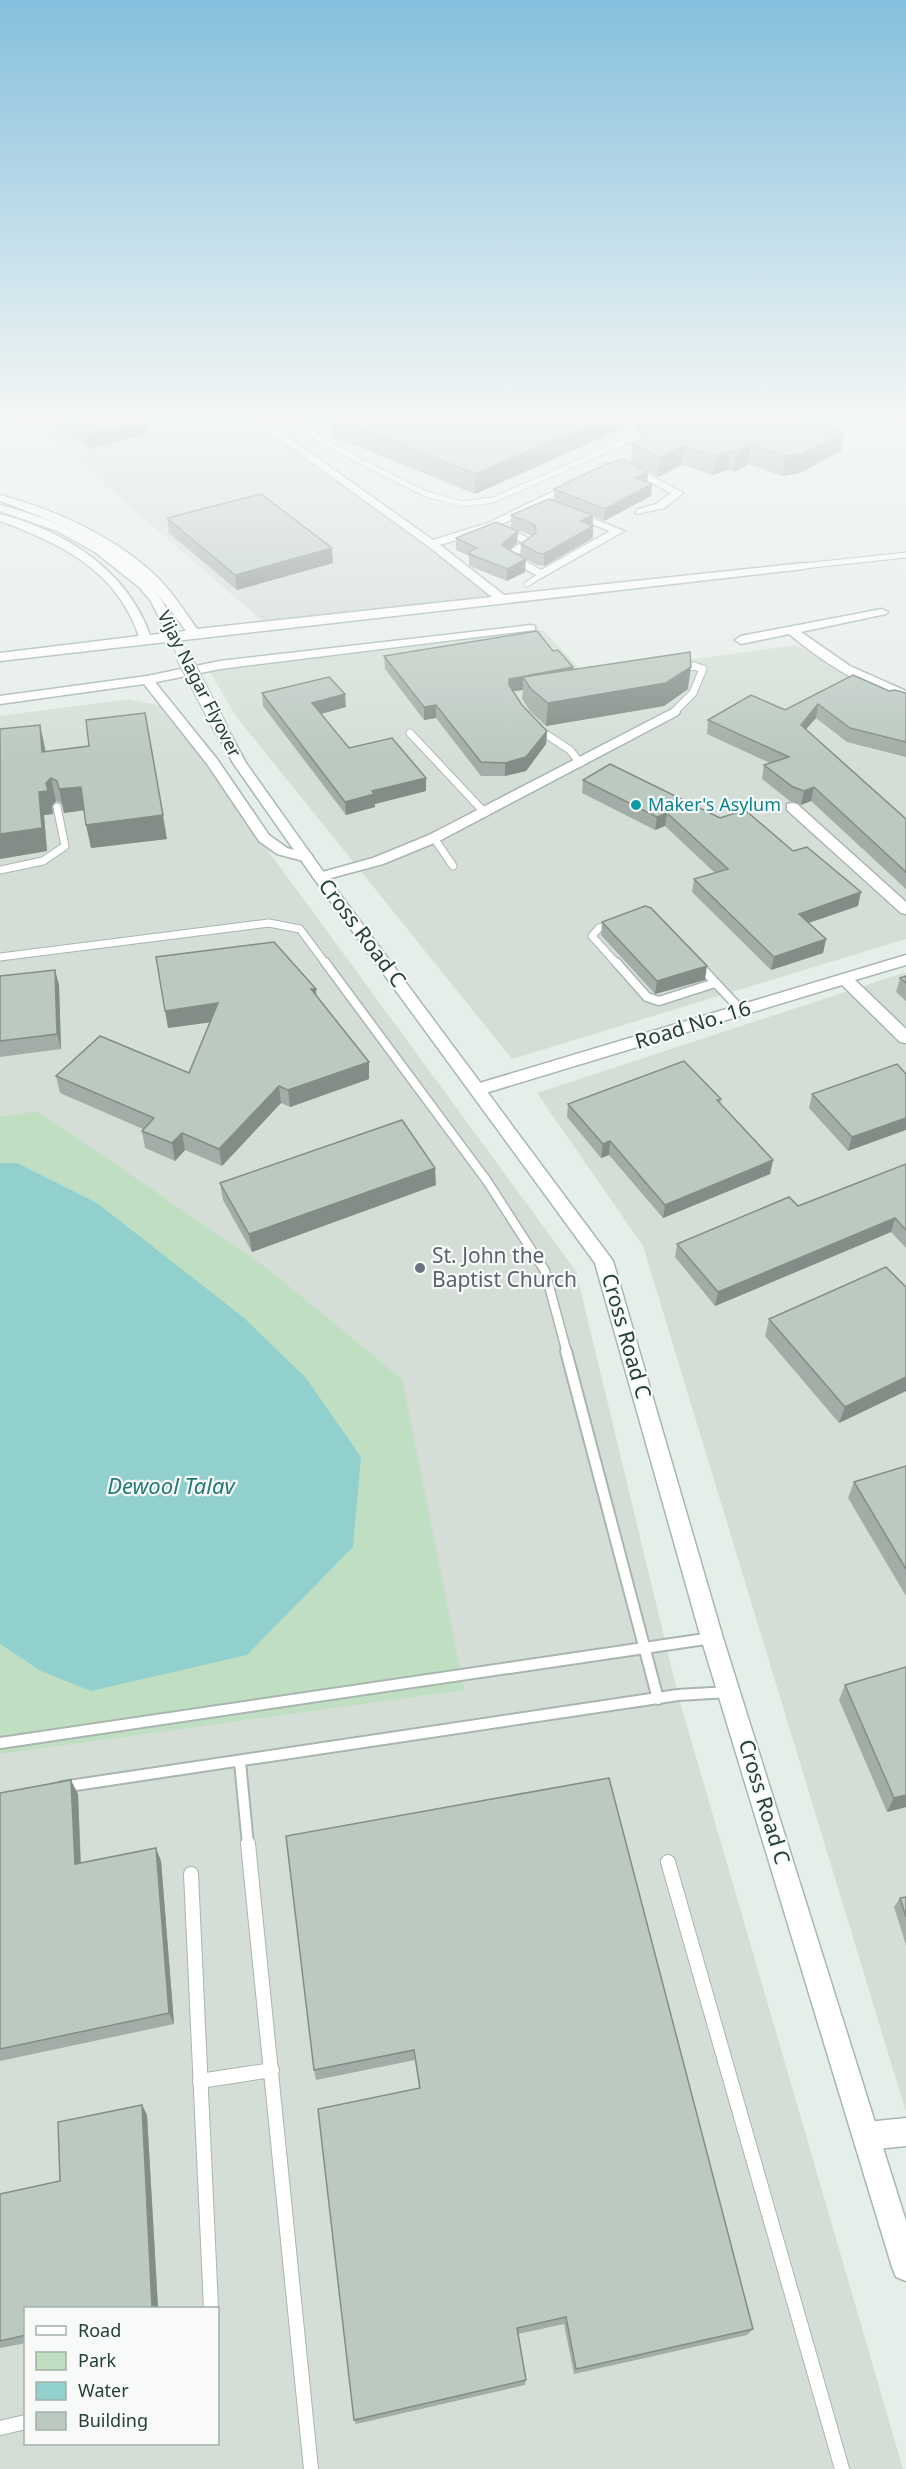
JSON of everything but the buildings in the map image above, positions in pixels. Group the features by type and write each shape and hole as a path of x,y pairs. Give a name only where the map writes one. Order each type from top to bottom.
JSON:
{"street":[{"path":"33,530 67,545 106,573 131,602 142,623 146,639"},
{"name":"Vijay Nagar Flyover","path":"64,530 99,550 143,585 156,600 240,763 303,852"},
{"path":"82,530 112,546 155,582 194,633"},
{"path":"413,530 503,600"},
{"path":"432,544 476,530"},
{"path":"504,530 530,541 508,556 541,575 619,531 617,530"},
{"path":"0,657 194,633 804,566"},
{"path":"741,640 882,612"},
{"path":"0,700 147,680 220,665 531,628"},
{"path":"793,631 843,667 880,687 906,695"},
{"name":"Cross Road C","path":"147,680 212,762 264,838 282,851 303,852 604,1261 712,1638 906,2267"},
{"path":"320,878 346,872 434,838 674,712"},
{"path":"792,807 906,910"},
{"name":"Road No. 16","path":"479,1089 906,960"},
{"path":"845,979 906,1038"},
{"path":"867,2136 906,2132"}],"lane":[{"path":"804,566 906,555"},
{"path":"527,584 541,575"},
{"path":"671,669 694,666 703,669 702,678 696,687 682,707 674,712"},
{"path":"532,720 538,729 570,750 580,763"},
{"path":"410,733 485,813"},
{"path":"0,870 47,861 57,855 65,846 57,807"},
{"path":"434,838 453,866"},
{"path":"621,921 598,928 592,936 647,998 659,1001 715,983"},
{"path":"0,957 269,923 300,929 487,1181 545,1271 658,1698"},
{"path":"692,958 741,1010"},
{"path":"0,1743 712,1638"},
{"path":"46,1789 240,1762 658,1698 730,1692"},
{"path":"240,1762 311,2469"},
{"path":"668,1862 842,2469"},
{"path":"191,1874 211,2307"},
{"path":"200,2081 272,2070"},
{"path":"0,2428 24,2422"}],"shaded area":[{"path":"157,530 405,530 495,595 266,624"},
{"path":"543,630 585,674 796,645 906,699 906,939 512,1059 235,715 210,672"},
{"path":"129,699 162,706 576,1271 678,1695 903,2469 0,2469 0,716"},
{"path":"906,972 906,2112 643,1246 537,1093"}],"green space":[{"name":"Dewool Talav","path":"38,1111 268,1269 402,1379 464,1690 0,1754 0,1644 41,1671 17,1163 0,1163 0,1117"}],"water":[{"name":"Dewool Talav","path":"0,1163 17,1163 97,1203 243,1317 306,1378 361,1457 353,1547 247,1655 91,1691 41,1671 0,1644"}],"place":[{"name":"Maker's Asylum","path":"636,805"},
{"name":"St. John the Baptist Church","path":"420,1268"}]}
